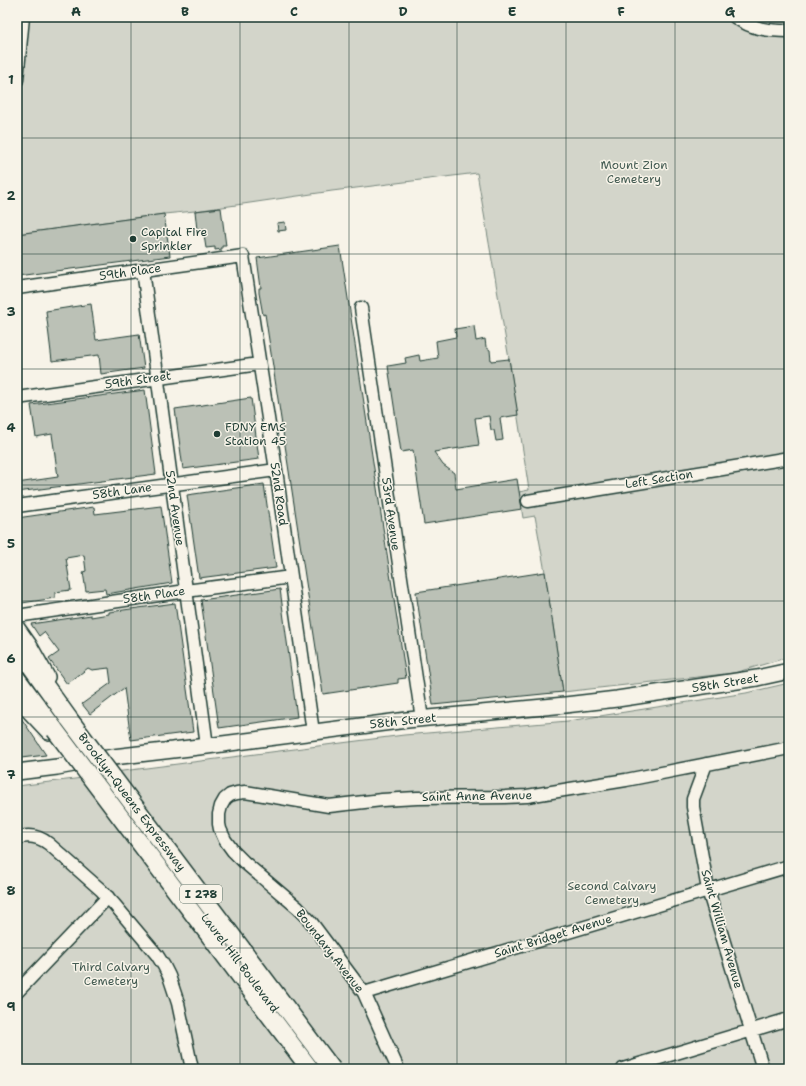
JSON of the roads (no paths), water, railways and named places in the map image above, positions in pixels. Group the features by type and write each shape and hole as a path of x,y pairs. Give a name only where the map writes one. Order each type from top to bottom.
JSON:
{"highway":[{"name":"Brooklyn-Queens Expressway","path":"17,650 31,666 332,1069"},
{"name":"Brooklyn-Queens Expressway","path":"17,679 310,1069"}],"main road":[{"name":"Laurel Hill Boulevard","path":"17,628 29,645 87,748 89,762"},
{"name":"58th Street","path":"17,772 89,762 113,757 313,732 617,699 757,678 789,671"},
{"name":"Laurel Hill Boulevard","path":"17,698 65,749 89,762 319,1069"}],"street":[{"path":"17,80 22,17"},
{"path":"735,17 750,26 761,29 789,31"},
{"name":"59th Place","path":"17,288 243,256"},
{"name":"52nd Road","path":"243,256 276,470 313,732"},
{"name":"52nd Avenue","path":"143,270 207,746"},
{"name":"53rd Avenue","path":"361,308 422,719"},
{"name":"59th Street","path":"17,398 157,377 259,364"},
{"name":"Left Section","path":"528,501 789,458"},
{"name":"58th Lane","path":"17,506 276,470"},
{"name":"58th Place","path":"17,616 291,577"},
{"name":"Saint Anne Avenue","path":"219,810 225,799 241,792 329,806 417,798 515,797 549,793 789,748"},
{"name":"Saint William Avenue","path":"706,764 692,805 708,890 763,1069"},
{"name":"Boundary Avenue","path":"219,810 218,819 220,829 228,845 249,867 293,903 306,917 364,992 398,1069"},
{"path":"17,838 32,836 46,841 108,897 157,955 167,971 178,1003 192,1069"},
{"name":"Saint Bridget Avenue","path":"364,992 789,866"},
{"path":"17,992 108,897"},
{"path":"623,1069 789,1019"}],"place":[{"name":"Capital Fire Sprinkler","path":"133,239"},
{"name":"FDNY EMS Station 45","path":"217,434"}],"park label":[{"name":"Mount Zion Cemetery","path":"634,172"},
{"name":"Second Calvary Cemetery","path":"612,893"},
{"name":"Third Calvary Cemetery","path":"111,974"}]}
